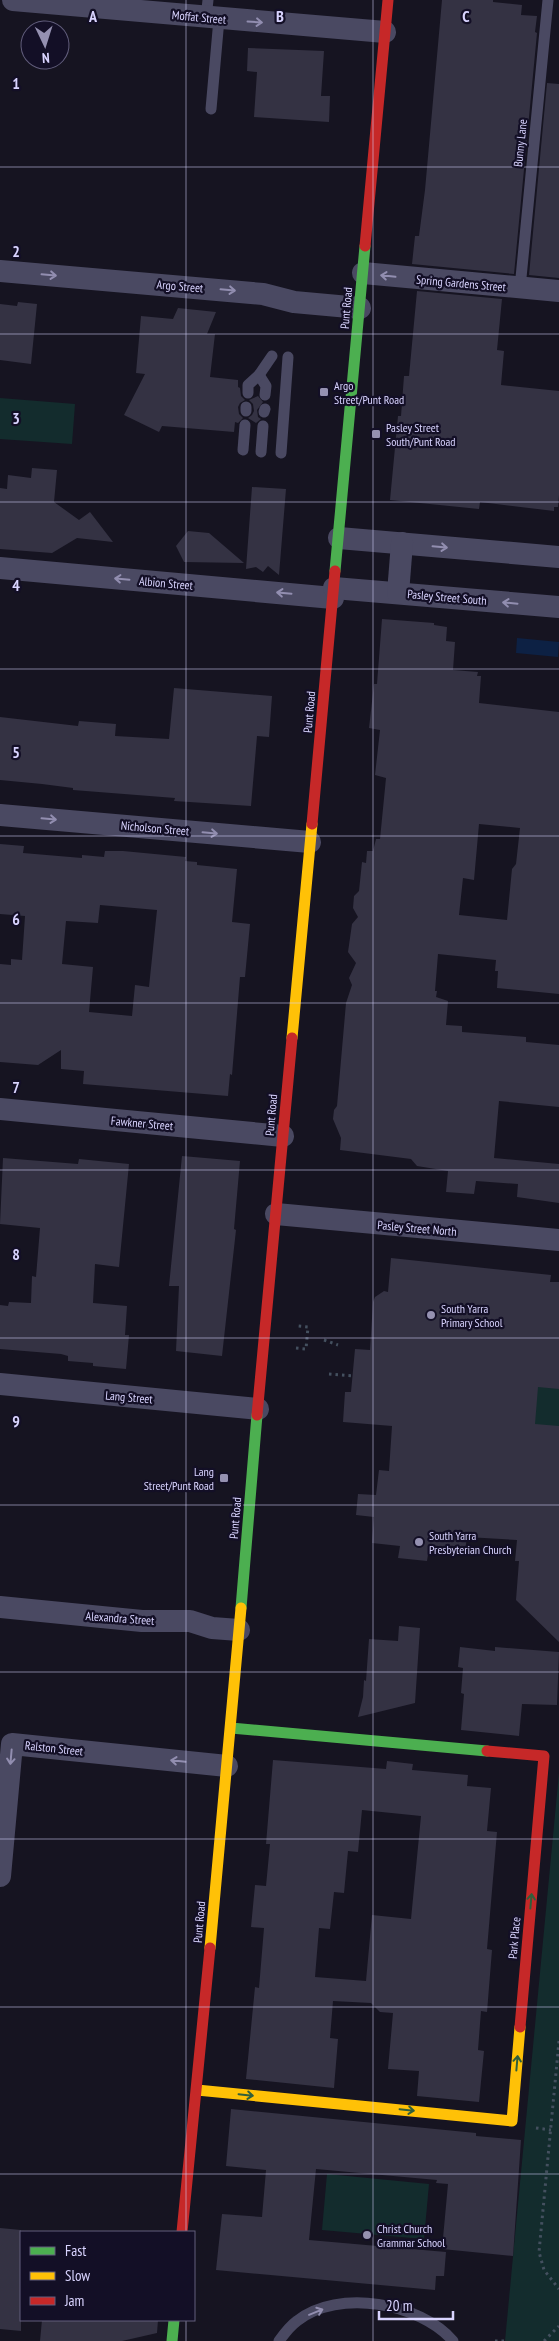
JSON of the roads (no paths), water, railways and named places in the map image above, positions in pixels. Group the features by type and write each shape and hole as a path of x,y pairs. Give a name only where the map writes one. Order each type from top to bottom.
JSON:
{"main road":[{"name":"Punt Road","path":"182,2231 231,1728 258,1409 388,0"},
{"name":"Park Place","path":"197,2090 512,2121 544,1756 231,1728"},
{"path":"172,2341 174,2321"}],"street":[{"name":"Moffat Street","path":"13,0 211,12 386,32"},
{"name":"Argo Street","path":"0,270 263,294 294,302 360,308"},
{"name":"Spring Gardens Street","path":"363,274 559,291"},
{"path":"339,538 559,557"},
{"path":"398,593 402,543"},
{"name":"Albion Street","path":"0,568 333,593"},
{"name":"Pasley Street South","path":"333,593 398,593 559,607"},
{"name":"Nicholson Street","path":"0,814 310,842"},
{"name":"Fawkner Street","path":"0,1109 283,1136"},
{"name":"Pasley Street North","path":"276,1214 559,1240"},
{"name":"Lang Street","path":"0,1384 258,1409"},
{"name":"Alexandra Street","path":"0,1608 142,1620 190,1621 212,1628 239,1630"},
{"name":"Ralston Street","path":"0,1876 12,1744 227,1766"}],"lane":[{"name":"Bunny Lane","path":"520,288 548,0"},
{"path":"211,12 211,109"},
{"path":"248,393 248,385 259,375 272,356"},
{"path":"281,454 288,357"},
{"path":"259,375 266,386 266,395"},
{"path":"243,450 245,425"},
{"path":"261,452 263,426"},
{"path":"279,2341 298,2320 319,2310 363,2303 410,2311 434,2323 454,2341"}],"water":[{"path":"517,638 559,642 558,657 516,653"}],"place":[{"name":"Argo Street/Punt Road","path":"324,392"},
{"name":"Pasley Street South/Punt Road","path":"376,434"},
{"name":"South Yarra Primary School","path":"431,1315"},
{"name":"Lang Street/Punt Road","path":"224,1478"},
{"name":"South Yarra Presbyterian Church","path":"419,1542"},
{"name":"Christ Church Grammar School","path":"367,2235"}]}
